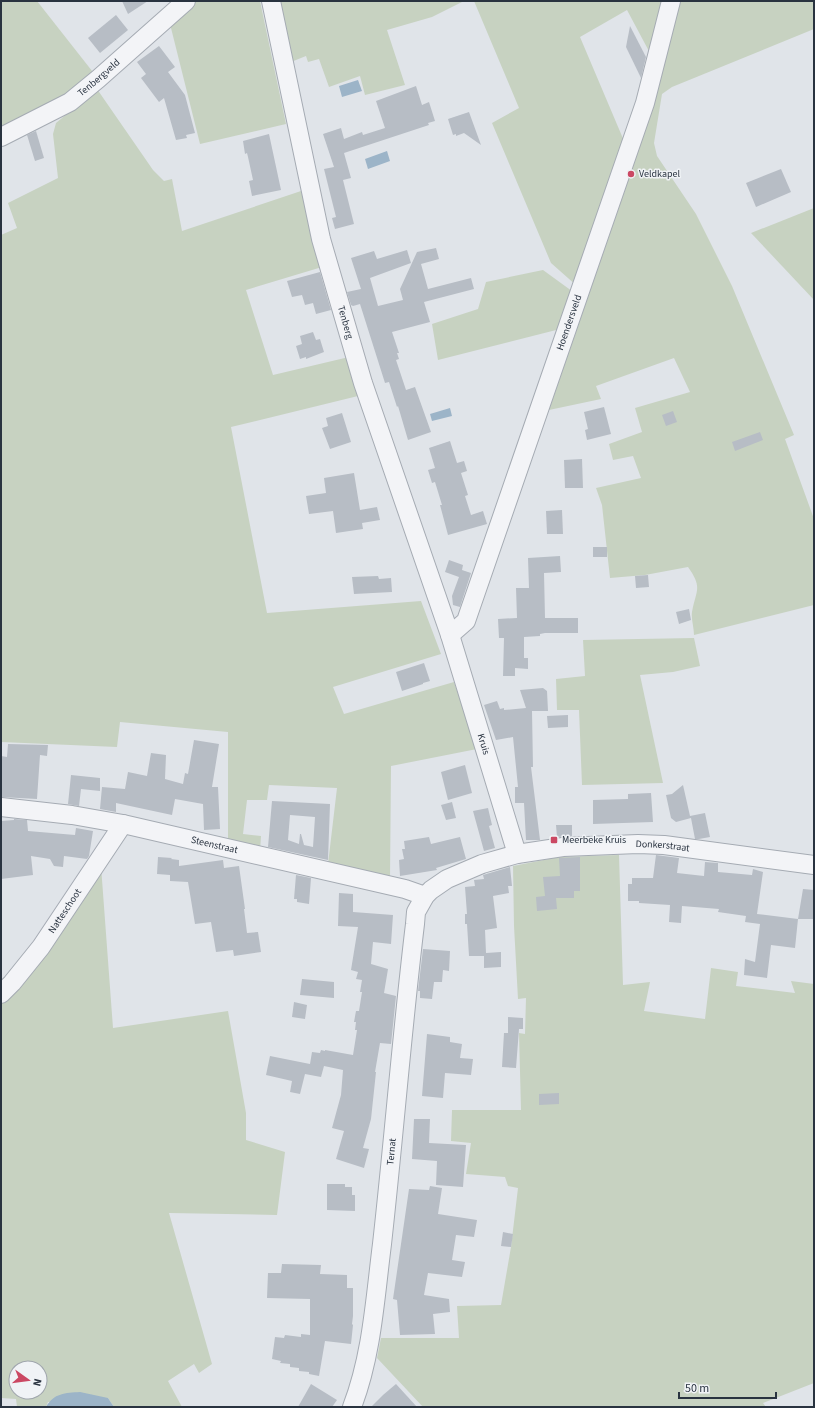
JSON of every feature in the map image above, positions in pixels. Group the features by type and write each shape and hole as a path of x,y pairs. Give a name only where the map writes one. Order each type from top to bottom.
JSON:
{"street":[{"name":"Tenbergveld","path":"1,137 70,102 186,1"},
{"name":"Tenberg","path":"271,1 321,239 362,383 450,635"},
{"name":"Hoendersveld","path":"450,635 466,620 645,103 671,1"},
{"name":"Kruis","path":"450,635 517,854"},
{"name":"Steenstraat","path":"1,807 72,815 124,824 405,889 425,896"},
{"name":"Natteschoot","path":"1,994 12,983 41,947 124,824"},
{"name":"Donkerstraat","path":"425,896 447,879 482,864 517,854 563,847 644,844 664,845 814,865"},
{"name":"Ternat","path":"352,1407 363,1376 370,1342 389,1184 414,924 416,912 425,896"}],"green space":[{"path":"1,1 37,1 96,76 1,133"},
{"path":"195,1 260,1 286,124 200,144 170,24"},
{"path":"280,1 464,1 432,17 387,30 405,85 365,95 360,76 329,87 319,59 308,62 306,56 291,62"},
{"path":"474,1 662,1 651,55 627,10 580,37 627,148 577,286 551,263 492,123 519,108"},
{"path":"678,1 814,1 814,29 672,87 662,94 654,143 657,156 696,214 732,286 794,435 785,439 814,519 814,605 694,635 692,615 697,585 693,574 688,567 645,575 610,578 602,505 596,488 641,478 633,456 613,460 609,444 642,432 635,408 690,392 674,358 596,386 601,399 549,410 626,187 656,92"},
{"path":"97,89 153,170 164,181 172,179 182,231 301,191 322,267 246,290 273,375 349,357 358,396 231,427 267,613 421,601 441,654 333,687 344,714 454,682 477,749 391,766 390,879 328,864 337,788 269,785 267,800 247,800 243,834 261,836 260,851 228,843 228,732 120,722 117,747 1,742 1,235 17,228 8,203 58,178 53,134 56,123"},
{"path":"814,208 814,300 751,233"},
{"path":"543,270 576,294 564,328 438,360 432,324 478,309 486,282"},
{"path":"694,638 700,666 673,672 640,675 663,783 582,785 579,710 557,710 556,679 585,676 583,640"},
{"path":"619,855 623,985 650,982 644,1011 705,1019 711,968 738,972 736,986 795,993 791,981 814,984 814,1383 763,1403 766,1407 423,1407 377,1358 381,1338 459,1338 457,1306 501,1305 511,1247 518,1188 508,1186 505,1177 466,1174 471,1143 451,1141 452,1110 521,1110 519,1033 525,1034 526,998 518,999 514,926 513,866 559,857"},
{"path":"101,866 113,1028 228,1011 246,1113 246,1140 285,1152 277,1215 169,1213 212,1364 199,1373 194,1364 168,1381 182,1407 114,1407 108,1398 48,1402 46,1407 17,1407 16,1400 48,1400 48,1360 8,1360 8,1398 1,1398 1,1002"}],"water":[{"path":"358,80 362,91 342,97 339,86"},
{"path":"387,151 390,161 368,169 365,159"},
{"path":"450,408 452,416 432,421 430,414"},
{"path":"80,1392 108,1398 114,1407 46,1407 56,1396 65,1393"}],"building":[{"path":"122,1 148,1 128,14"},
{"path":"116,15 128,30 100,53 88,38"},
{"path":"630,26 646,57 641,78 626,47"},
{"path":"159,46 175,67 168,72 185,95 195,133 186,135 187,138 176,140 164,98 159,102 141,78 146,74 137,62"},
{"path":"416,86 422,105 429,102 435,121 428,123 429,125 344,153 351,178 343,180 354,224 335,229 332,218 336,217 324,169 334,167 323,134 341,128 344,139 362,132 363,135 385,128 376,101"},
{"path":"469,112 481,145 464,133 456,136 456,134 453,135 448,119"},
{"path":"36,131 44,158 35,161 27,135"},
{"path":"269,134 281,190 252,196 249,181 253,180 247,153 245,154 243,141"},
{"path":"781,169 791,192 756,207 746,183"},
{"path":"436,248 439,259 421,264 428,289 471,278 474,289 424,302 430,322 392,332 399,353 397,353 399,359 396,360 406,390 415,387 431,432 408,440 389,382 385,383 360,304 353,306 351,305 347,292 361,289 351,258 374,251 377,259 407,250 411,263 370,278 378,306 403,300 400,289 417,252"},
{"path":"320,272 331,310 316,314 313,303 305,305 302,295 292,297 287,281"},
{"path":"313,332 316,340 320,339 324,352 306,359 306,357 300,359 296,346 302,344 300,336"},
{"path":"604,407 611,434 587,440 585,430 588,429 584,412"},
{"path":"673,411 677,422 666,426 662,415"},
{"path":"342,413 351,442 330,449 322,428 328,426 326,418"},
{"path":"760,432 763,440 735,451 732,442"},
{"path":"450,441 457,463 464,461 467,471 461,473 468,495 465,496 471,515 483,511 487,524 448,535 440,505 442,505 435,482 432,483 428,470 435,468 429,448"},
{"path":"582,459 583,488 565,488 564,460"},
{"path":"354,473 360,510 377,507 380,520 362,523 363,529 336,533 333,511 309,514 306,496 326,493 324,478"},
{"path":"562,510 563,534 547,534 546,511"},
{"path":"593,547 607,547 607,557 593,557"},
{"path":"560,556 561,572 544,573 545,618 578,618 578,633 545,633 540,634 540,636 524,637 524,658 528,658 528,669 515,668 515,676 503,676 504,638 499,638 498,619 517,618 516,588 529,588 528,558"},
{"path":"449,560 463,565 462,570 471,573 460,607 453,605 452,596 459,577 445,572"},
{"path":"648,575 649,587 636,588 635,576"},
{"path":"378,576 379,579 391,578 392,592 354,594 352,577"},
{"path":"689,609 691,620 679,624 676,612"},
{"path":"424,663 430,681 402,691 396,672"},
{"path":"543,688 547,691 548,711 532,711 533,767 531,767 540,840 526,840 524,803 515,803 515,787 518,787 513,737 496,740 484,705 497,701 500,709 504,708 504,710 526,708 520,690"},
{"path":"568,715 568,727 548,728 547,716"},
{"path":"194,740 219,744 212,787 218,787 220,829 204,830 203,804 175,799 172,815 116,803 116,812 100,809 102,787 125,789 128,772 147,776 151,753 166,755 165,779 183,784 185,773 188,774"},
{"path":"8,744 48,745 47,756 40,755 37,799 1,797 1,756 7,757"},
{"path":"465,765 472,793 448,800 441,772"},
{"path":"71,775 100,778 100,791 81,789 79,806 68,804"},
{"path":"683,785 690,816 705,813 710,837 695,839 691,818 676,822 671,818 666,795 672,794"},
{"path":"651,793 653,822 593,824 593,800 628,799 628,794"},
{"path":"272,801 330,804 328,860 268,847","holes":["290,815 315,817 313,847 304,845 301,834 299,844 288,840"]},
{"path":"452,802 456,818 446,820 441,805"},
{"path":"488,808 492,825 489,826 495,848 484,851 473,811"},
{"path":"14,819 27,820 28,831 75,835 76,828 93,831 89,856 87,859 64,856 63,867 54,866 50,859 31,856 33,875 1,879 1,821"},
{"path":"556,825 572,825 572,836 557,837"},
{"path":"429,837 431,844 460,837 466,859 436,868 437,870 400,876 399,860 404,859 402,849 405,849 404,841"},
{"path":"656,855 679,858 677,873 704,876 705,862 718,863 718,872 752,875 753,869 763,872 757,914 798,919 795,948 771,945 767,978 744,975 745,959 755,962 760,924 745,922 746,916 718,912 719,909 682,906 681,923 669,922 670,905 628,901 628,884 632,884 632,878 653,878"},
{"path":"158,857 179,860 179,866 223,860 224,868 239,866 247,933 258,932 261,952 234,956 233,950 216,952 211,922 195,924 188,882 170,881 170,875 157,874"},
{"path":"580,857 580,891 574,891 574,898 556,898 557,909 537,911 536,897 545,896 543,877 560,876 559,858"},
{"path":"510,867 512,886 508,886 509,893 493,896 497,928 485,930 486,953 501,952 501,967 484,968 484,956 469,956 467,924 465,924 465,914 467,914 465,887 475,886 474,880 484,879 483,875"},
{"path":"296,875 311,878 309,904 297,902 297,899 294,899"},
{"path":"803,889 814,890 814,919 798,919"},
{"path":"339,893 353,894 353,912 393,915 391,944 373,942 371,964 388,969 384,993 396,996 391,1044 380,1043 375,1072 371,1119 363,1148 369,1149 364,1168 336,1159 344,1131 332,1128 341,1095 343,1070 324,1066 321,1077 305,1074 300,1094 290,1092 292,1081 266,1075 270,1056 310,1064 312,1052 320,1053 321,1050 353,1055 357,1030 355,1030 356,1022 354,1022 356,1011 359,1011 362,992 360,992 362,980 356,979 358,972 351,970 358,927 338,926"},
{"path":"423,949 450,951 449,971 443,970 442,982 434,982 432,999 420,998 420,991 418,991"},
{"path":"302,979 334,982 334,998 300,995"},
{"path":"294,1002 307,1005 305,1019 292,1017"},
{"path":"508,1017 523,1018 523,1029 519,1029 516,1068 502,1067 504,1033 508,1033"},
{"path":"427,1034 450,1037 450,1042 462,1044 460,1058 473,1059 471,1075 445,1073 443,1098 422,1096"},
{"path":"559,1093 559,1104 539,1105 539,1094"},
{"path":"414,1119 430,1119 429,1143 466,1145 463,1187 436,1185 437,1161 412,1159"},
{"path":"327,1184 345,1184 345,1187 352,1187 352,1195 355,1195 355,1211 327,1210"},
{"path":"430,1186 442,1188 438,1214 477,1220 474,1237 456,1235 452,1260 465,1262 462,1277 428,1273 424,1295 449,1299 450,1312 433,1314 435,1334 400,1335 397,1300 393,1299 409,1189 429,1190"},
{"path":"503,1232 513,1234 511,1247 501,1246"},
{"path":"282,1264 321,1265 320,1274 347,1275 347,1288 353,1288 353,1325 351,1344 325,1341 319,1376 309,1374 309,1372 299,1371 299,1368 290,1367 290,1364 280,1363 281,1361 272,1359 275,1337 284,1338 285,1335 301,1337 301,1334 310,1335 310,1299 267,1298 268,1273 281,1273"},
{"path":"311,1384 337,1400 332,1407 298,1407"},
{"path":"396,1384 417,1407 371,1407 383,1395"}],"place":[{"name":"Veldkapel","path":"631,174"},
{"name":"Meerbeke Kruis","path":"554,840"}]}
